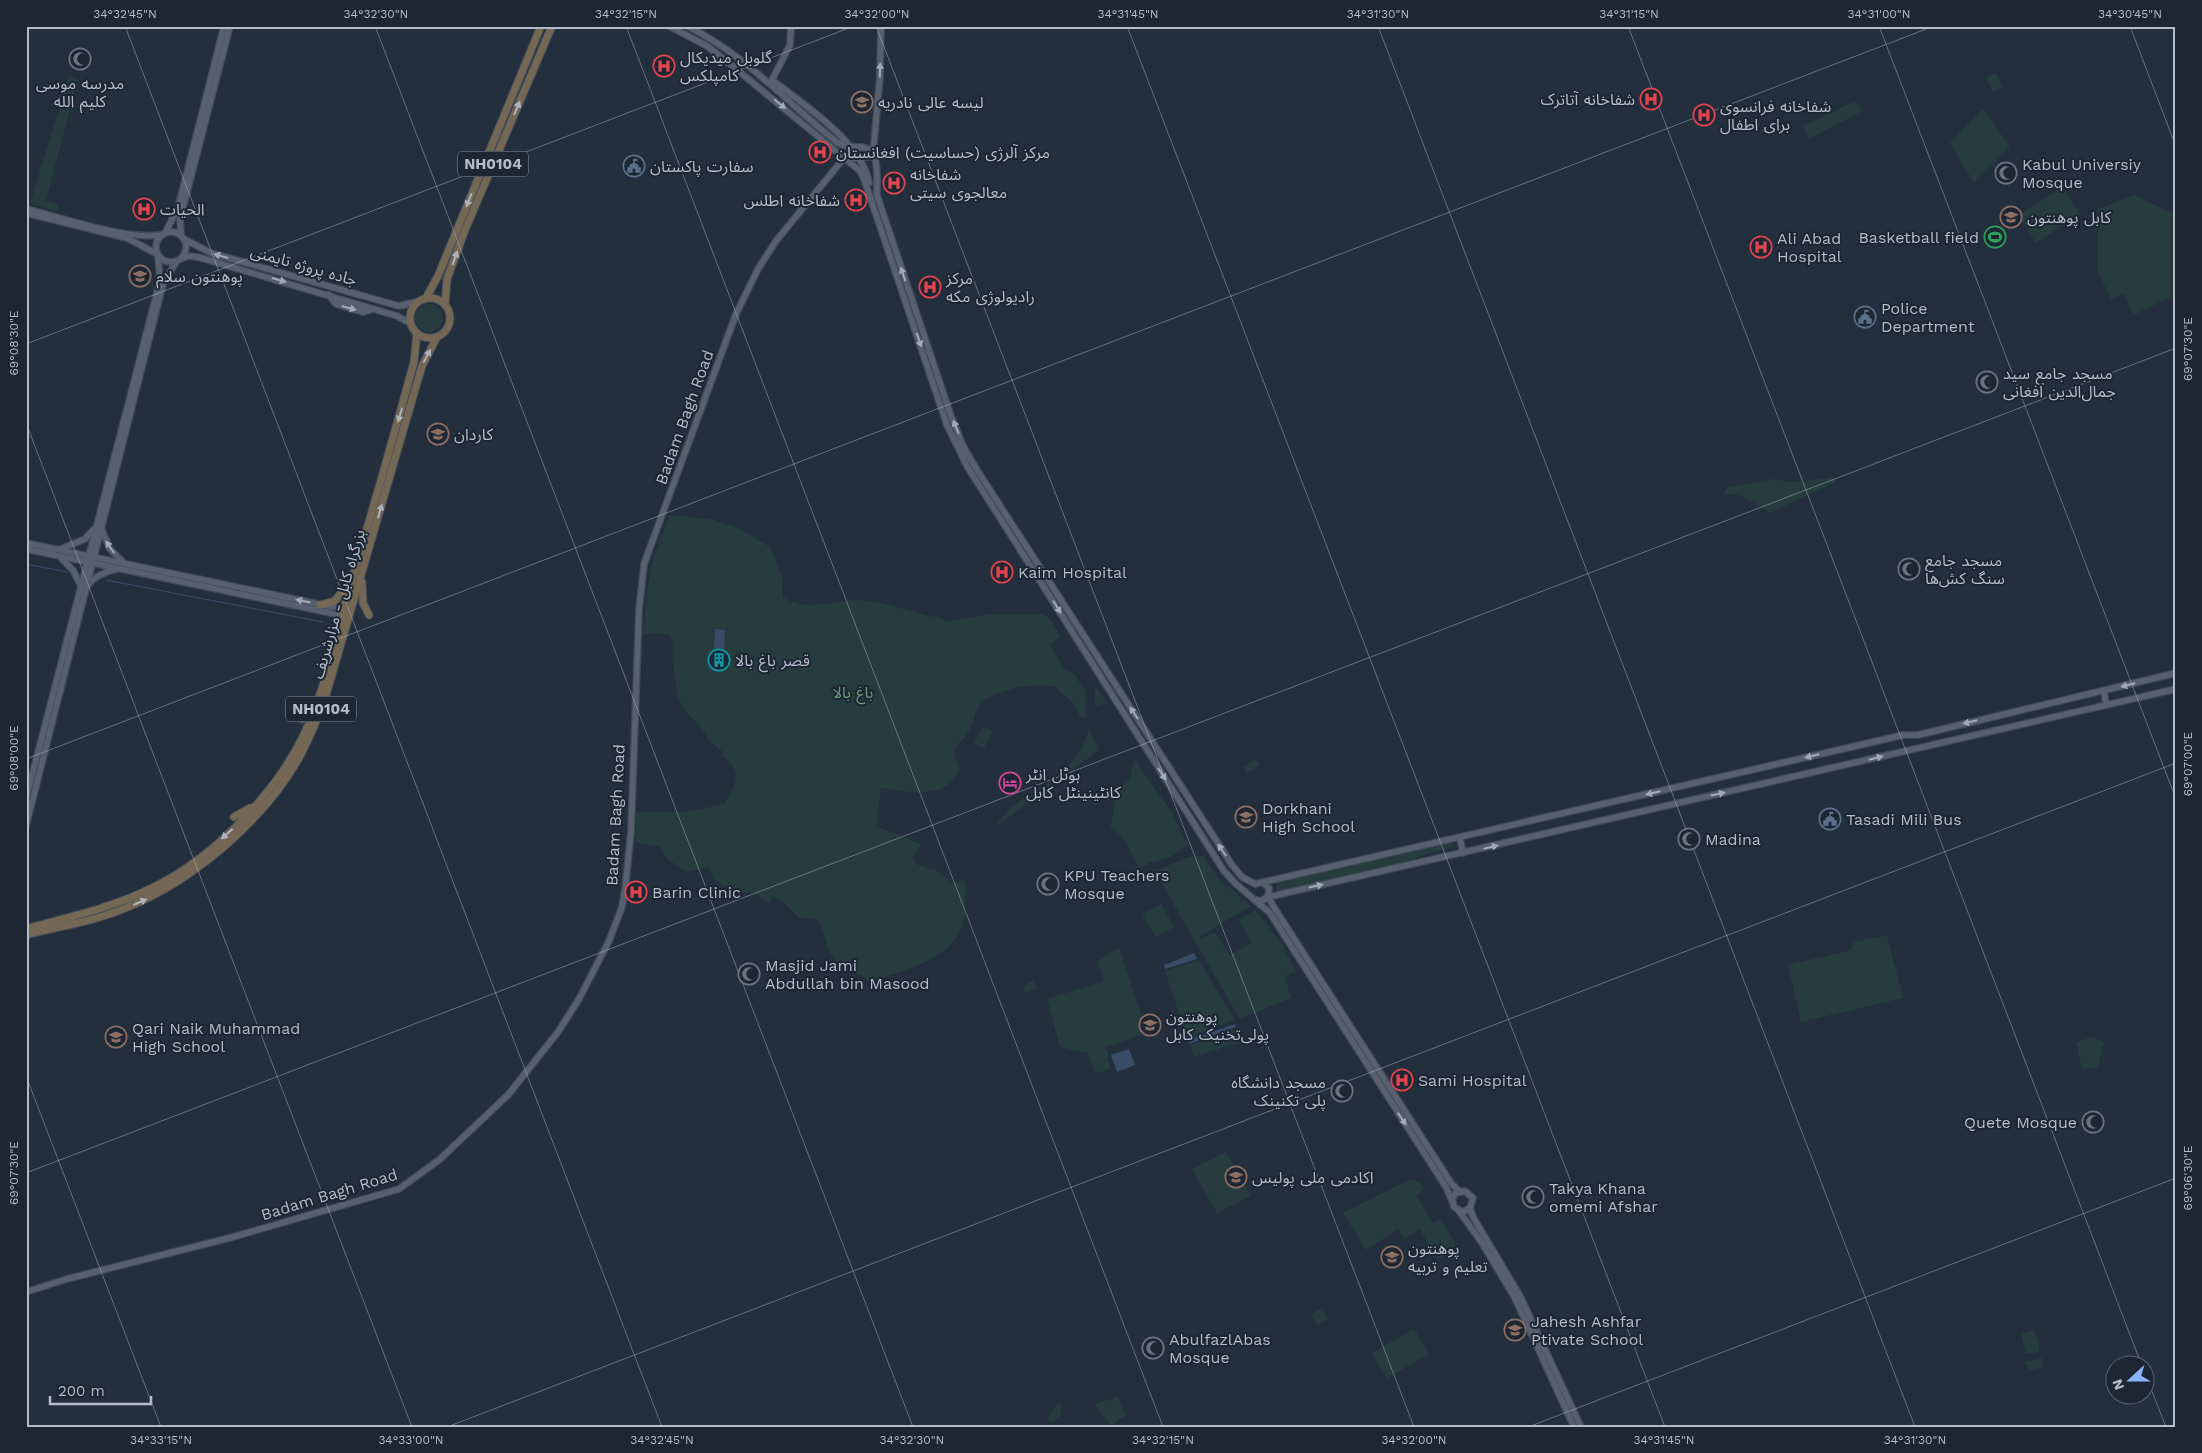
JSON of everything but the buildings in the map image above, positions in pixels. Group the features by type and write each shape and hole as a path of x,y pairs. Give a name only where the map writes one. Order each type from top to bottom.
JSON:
{"highway":[{"name":"NH0104","path":"410,323 410,314 414,306 423,300 438,276 542,26"},
{"name":"NH0104","path":"437,337 448,327 450,320 445,305 447,279 465,230 552,26"},
{"path":"423,300 440,301 445,305"},
{"path":"410,323 416,333 423,337 437,337"},
{"name":"بزرگراه کابل - مزارشریف","path":"26,935 102,920 155,895 203,863 241,832 282,784 301,755 316,723 358,574 414,362 416,333"},
{"name":"بزرگراه کابل - مزارشریف","path":"358,574 422,366 437,337"},
{"path":"320,605 328,604 338,598 358,574"},
{"path":"358,574 363,603 369,615"},
{"name":"بزرگراه کابل - مزارشریف","path":"26,929 116,904 154,888 213,847 259,803 295,752 318,701 347,613"},
{"path":"302,720 318,701"},
{"path":"234,817 259,803"}],"main road":[{"path":"26,799 122,438 160,281 156,244 178,208 224,26"},
{"path":"127,418 163,284 186,249 180,219 230,26"},
{"path":"669,26 707,46 860,171 954,442 967,466 1232,866 1242,877 1255,884 1888,738 1918,735 2176,673"},
{"path":"687,26 715,42 738,59 838,143 853,147 863,147 870,150 873,154 876,161 877,195 951,416 963,446 976,470 1027,555 1084,657 1123,719 1224,871 1236,884 1270,913 1446,1187 1454,1207 1478,1237 1515,1298 1574,1427"},
{"path":"791,26 790,45 772,80 853,147 868,174 868,190"},
{"path":"873,154 880,76 881,26"},
{"name":"Badam Bagh Road","path":"26,1292 67,1279 233,1237 399,1189 439,1160 508,1095 558,1032 579,999 609,941 622,907 630,832 639,610 644,564 736,314 758,269 776,241 853,147"},
{"path":"845,158 859,158 873,154"},
{"path":"26,209 38,210 126,238 158,255 166,262 178,260"},
{"path":"26,213 78,224 108,227 139,236 163,234 173,231 183,237"},
{"name":"جاده پروژه تایمنی","path":"183,237 211,253 399,306 423,300"},
{"name":"جاده پروژه تایمنی","path":"178,260 187,256 198,257 374,308 410,323"},
{"path":"26,549 59,552 85,539 98,527"},
{"path":"98,527 110,549 123,566"},
{"path":"26,543 90,559 347,613"},
{"path":"26,826 68,666 83,587 59,552"},
{"path":"83,587 110,570 123,566 320,605 347,613"},
{"path":"1255,884 1251,890 1254,898 1261,901 1268,897 2176,689"},
{"path":"2104,691 2106,706"},
{"path":"1918,735 1914,743 1921,747"},
{"path":"1460,838 1463,853"},
{"path":"1263,883 1269,888 1268,897 1435,1158 1459,1191"},
{"path":"1452,1201 1454,1195 1459,1191 1468,1192 1473,1198 1470,1208 1473,1218 1520,1296 1581,1427"},
{"path":"1459,1211 1470,1208"}],"green space":[{"path":"1996,73 2003,87 1993,92 1986,78"},
{"path":"69,76 78,79 46,201 59,205 57,211 30,204"},
{"path":"1854,102 1860,107 1860,112 1809,139 1802,126"},
{"path":"1983,109 2010,147 1974,183 1950,143"},
{"path":"2062,187 2080,214 2036,243 2018,216"},
{"path":"2134,195 2176,215 2176,294 2134,315 2124,294 2111,299 2098,272 2098,209"},
{"name":"Basketball field","path":"1997,226 2006,240 1993,248 1984,234"},
{"path":"429,304 439,308 443,318 439,328 429,332 419,328 415,318 419,308"},
{"path":"1834,477 1836,482 1769,513 1741,496 1735,494 1723,495 1727,487 1773,479 1792,482"},
{"name":"باغ بالا","path":"669,515 711,519 740,529 770,547 782,577 783,598 799,604 866,601 941,618 946,622 990,614 1040,614 1050,619 1055,626 1060,637 1051,644 1051,647 1065,670 1074,674 1085,691 1085,712 1088,719 1080,716 1073,703 1055,687 1036,685 1003,691 978,707 970,729 955,749 959,769 954,779 946,786 926,792 881,788 876,826 921,844 913,857 916,864 929,869 933,868 953,883 965,880 965,909 962,927 956,938 936,956 908,969 868,981 837,962 830,952 817,919 799,918 780,899 772,896 769,903 756,894 736,892 727,886 723,886 719,882 714,881 709,867 687,872 666,858 660,847 636,842 636,812 686,812 724,804 732,791 736,778 733,767 722,756 724,753 710,742 702,729 684,709 677,695 672,656 673,644 669,634 643,634 648,584 654,557"},
{"path":"1095,686 1107,703 1095,706"},
{"path":"983,726 993,731 984,748 974,743"},
{"path":"1089,729 1099,750 998,825 1011,807 1063,773 1082,748"},
{"path":"1134,759 1172,813 1188,845 1171,857 1151,862 1139,868 1126,842 1110,828 1118,789 1130,779"},
{"path":"1256,759 1259,765 1247,773 1243,767"},
{"path":"1451,842 1453,847 1420,856 1413,860 1279,891 1275,888 1277,883"},
{"path":"1203,856 1219,879 1251,906 1194,940 1155,871 1189,857"},
{"path":"1161,904 1174,927 1156,937 1142,914"},
{"path":"1255,910 1280,941 1296,971 1285,976 1291,998 1240,1019 1194,940 1215,933 1230,955 1251,943 1239,920"},
{"path":"1887,935 1903,998 1801,1022 1788,965 1851,950 1854,942"},
{"path":"1119,947 1147,1033 1106,1047 1109,1057 1107,1058 1111,1068 1095,1074 1092,1064 1098,1061 1091,1063 1088,1053 1060,1047 1047,999 1104,981 1098,961"},
{"path":"1199,960 1235,1020 1187,1037 1165,971"},
{"path":"1033,981 1038,988 1025,993 1023,986"},
{"path":"1238,1028 1243,1041 1194,1057 1190,1045"},
{"path":"2092,1037 2104,1042 2098,1067 2082,1069 2076,1042"},
{"path":"1226,1152 1251,1196 1217,1213 1192,1169"},
{"path":"1409,1180 1416,1181 1422,1185 1424,1190 1416,1196 1433,1223 1440,1219 1461,1252 1454,1256 1451,1251 1437,1260 1420,1229 1404,1239 1398,1229 1366,1250 1343,1213"},
{"path":"1322,1308 1328,1319 1317,1325 1311,1314"},
{"path":"1414,1329 1429,1354 1387,1378 1372,1353"},
{"path":"2034,1330 2040,1351 2026,1354 2021,1334"},
{"path":"2042,1358 2044,1367 2029,1370 2026,1362"},
{"path":"1118,1396 1126,1416 1111,1425 1095,1405"},
{"path":"1062,1403 1060,1416 1051,1423 1048,1418 1056,1405"}],"water":[{"path":"715,629 725,630 724,649 714,648"},
{"path":"1194,953 1197,959 1165,969 1164,965"},
{"path":"1235,1024 1236,1027 1189,1044 1188,1040"},
{"path":"1129,1049 1135,1065 1117,1072 1111,1055"}],"waterway":[{"path":"26,564 67,572"},
{"path":"106,580 323,622"}],"place":[{"name":"مدرسه موسی کلیم الله","path":"80,59"},
{"name":"گلوبل میدیکال کامپلکس","path":"664,66"},
{"name":"شفاخانه آتاترک","path":"1651,99"},
{"name":"لیسه عالی نادریه","path":"862,102"},
{"name":"شفاخانه فرانسوی برای اطفال","path":"1704,115"},
{"name":"مرکز آلرژی (حساسیت) افغانستان","path":"820,152"},
{"name":"سفارت پاکستان","path":"634,166"},
{"name":"Kabul Universiy Mosque","path":"2006,173"},
{"name":"شفاخانه معالجوی سیتی","path":"894,183"},
{"name":"شفاخانه اطلس","path":"856,200"},
{"name":"الحیات","path":"144,209"},
{"name":"کابل پوهنتون","path":"2011,217"},
{"name":"Basketball field","path":"1995,237"},
{"name":"Ali Abad Hospital","path":"1761,247"},
{"name":"پوهنتون سلام","path":"140,276"},
{"name":"مرکز رادیولوژی مکه","path":"930,287"},
{"name":"Police Department","path":"1865,317"},
{"name":"مسجد جامع سید جمال‌الدین افغانی","path":"1987,382"},
{"name":"کاردان","path":"438,434"},
{"name":"مسجد جامع سنگ کش‌ها","path":"1909,569"},
{"name":"Kaim Hospital","path":"1002,572"},
{"name":"قصر باغ بالا","path":"719,660"},
{"name":"ہوٹل انٹر کانٹینینٹل کابل","path":"1010,783"},
{"name":"Dorkhani High School","path":"1246,817"},
{"name":"Tasadi Mili Bus","path":"1830,819"},
{"name":"Madina","path":"1689,839"},
{"name":"KPU Teachers Mosque","path":"1048,884"},
{"name":"Barin Clinic","path":"636,892"},
{"name":"Masjid Jami Abdullah bin Masood","path":"749,974"},
{"name":"پوهنتون پولی‌تخنیک کابل","path":"1150,1025"},
{"name":"Qari Naik Muhammad High School","path":"116,1037"},
{"name":"Sami Hospital","path":"1402,1080"},
{"name":"مسجد دانشگاه پلی تکنینک","path":"1342,1091"},
{"name":"Quete Mosque","path":"2093,1122"},
{"name":"اکادمی ملی پولیس","path":"1236,1177"},
{"name":"Takya Khana omemi Afshar","path":"1533,1197"},
{"name":"پوهنتون تعلیم و تربیه","path":"1392,1257"},
{"name":"Jahesh Ashfar Ptivate School","path":"1515,1330"},
{"name":"AbulfazlAbas Mosque","path":"1153,1348"}]}
